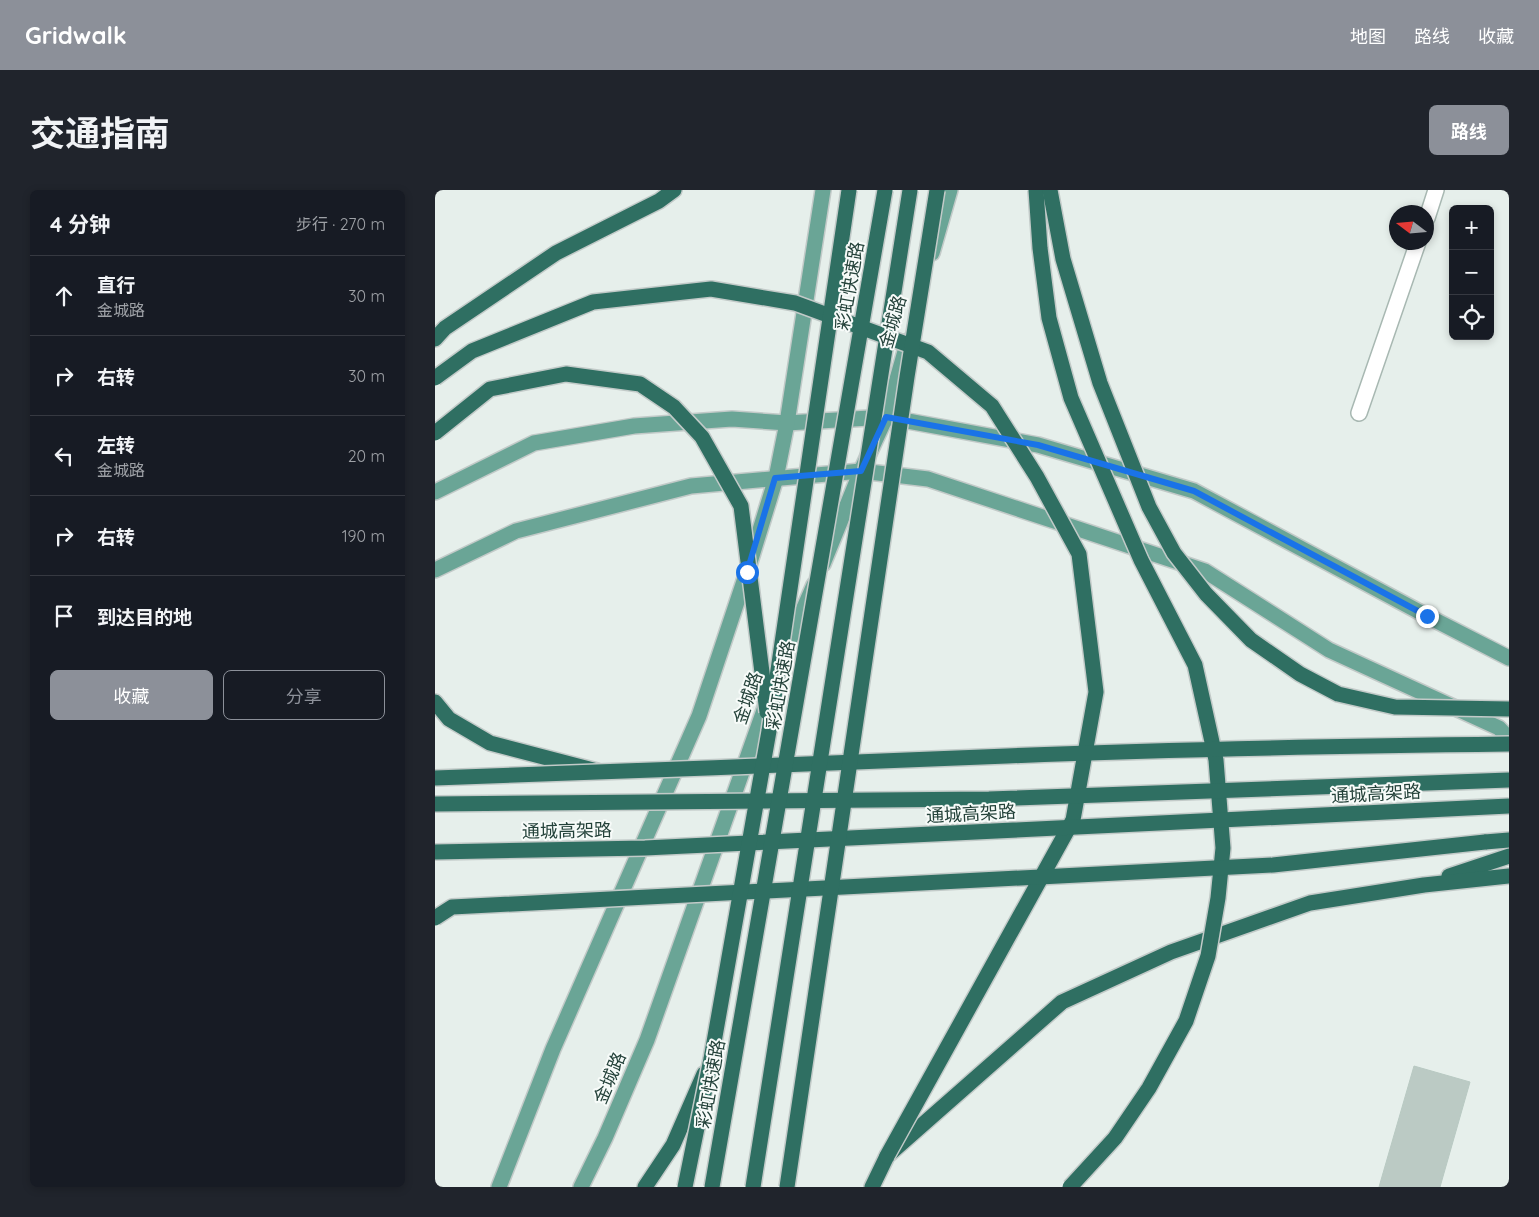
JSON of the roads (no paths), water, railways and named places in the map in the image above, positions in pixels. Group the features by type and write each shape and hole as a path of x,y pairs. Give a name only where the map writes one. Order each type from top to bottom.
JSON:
{"highway":[{"path":"435,339 445,328 557,253 659,202 674,190"},
{"path":"685,1187 711,1059 769,731 849,190"},
{"name":"彩虹快速路","path":"712,1187 885,190"},
{"path":"753,1187 910,190"},
{"path":"787,1187 905,387 937,190"},
{"path":"1036,190 1040,248 1049,318 1071,398 1141,560 1195,665 1216,760 1223,848 1208,956 1186,1020 1149,1088 1115,1138 1070,1187"},
{"path":"1050,190 1063,259 1104,392 1149,507 1174,553 1206,594 1251,640 1300,674 1339,694 1395,707 1509,709"},
{"path":"435,378 472,351 593,302 711,289 795,303 928,352 992,406 1037,477 1079,554 1096,692 1073,820 887,1156 873,1187"},
{"path":"435,432 490,389 566,374 641,384 674,408 702,437 741,506 769,731"},
{"path":"435,702 449,719 490,742 605,773"},
{"path":"435,778 1324,746 1509,744"},
{"name":"通城高架路","path":"435,804 989,799 1509,780"},
{"name":"通城高架路","path":"435,852 645,848 1509,806"},
{"path":"435,918 452,907 1273,866 1509,840"},
{"path":"1424,885 1509,856"},
{"path":"887,1156 1062,1002 1171,952 1310,903 1424,885 1509,876"},
{"path":"645,1187 673,1145 711,1059"}],"main road":[{"path":"499,1187 553,1048 699,716 775,478 787,423 823,190"},
{"name":"金城路","path":"581,1187 605,1138 647,1040 787,643 829,551 861,471 886,417 950,190"},
{"path":"435,492 534,443 634,426 732,420 787,423 886,417 1038,445 1194,491 1509,658"},
{"path":"435,570 525,529 691,486 861,471 928,479 1205,571 1329,650 1499,728 1509,739"}],"lane":[{"path":"1431,205 1436,190"},
{"path":"1359,413 1415,250"}]}
